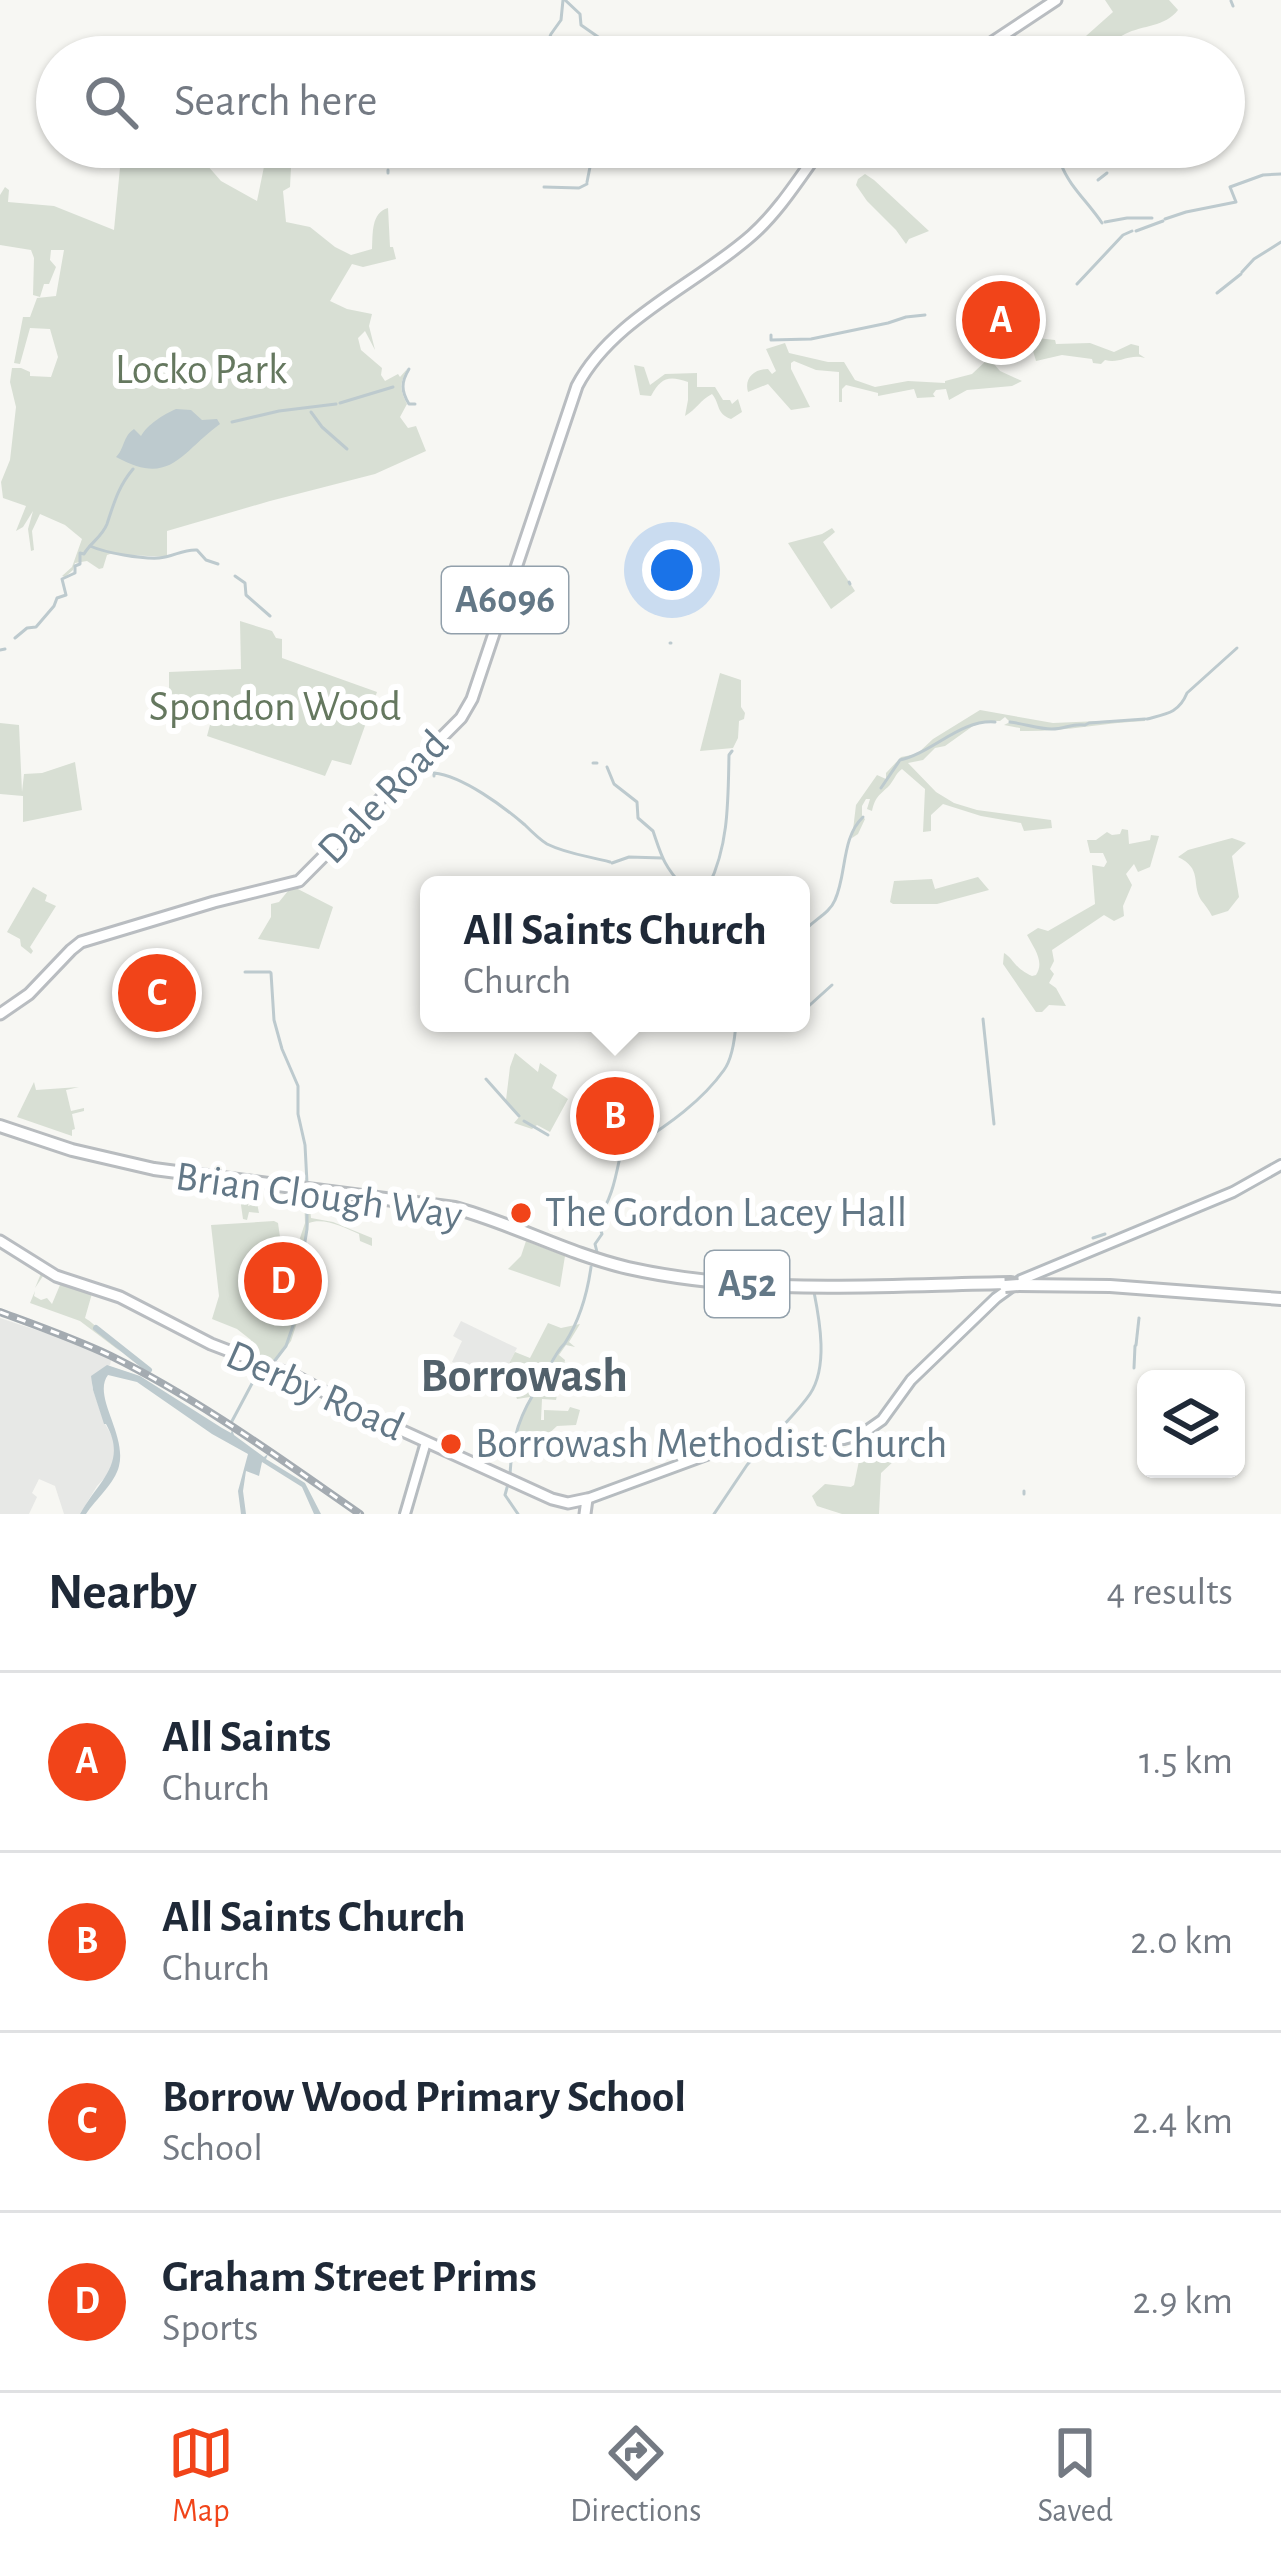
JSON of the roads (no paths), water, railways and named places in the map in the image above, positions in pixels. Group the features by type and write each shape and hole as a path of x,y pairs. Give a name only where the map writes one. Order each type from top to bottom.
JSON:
{"highway":[{"name":"Brian Clough Way","path":"0,1127 86,1154 181,1173 428,1203 496,1223 504,1235 517,1231 611,1264 717,1282 1139,1286 1281,1298"},
{"name":"Brian Clough Way","path":"0,1127 134,1168 432,1207 496,1223"},
{"path":"181,1173 193,1172 195,1163 202,1173 225,1178"}],"main road":[{"path":"1002,36 1056,0"},
{"name":"Dale Road","path":"0,1014 33,990 74,946 202,905 299,881 460,718 469,706 583,374 616,336 754,233 807,168"},
{"path":"585,1514 587,1499 731,1446 857,1436 882,1420 910,1380 1007,1289 1030,1275 1240,1189 1281,1165"},
{"name":"Derby Road","path":"0,1241 48,1272 120,1298 204,1340 296,1376 346,1404 558,1501 587,1499"},
{"path":"405,1514 426,1442"}],"waterway":[{"path":"550,36 561,20 563,0"},
{"path":"565,0 580,14 581,25 597,36"},
{"path":"1231,1 1233,6"},
{"path":"587,182 590,168"},
{"path":"1063,168 1102,223"},
{"path":"1098,180 1107,173"},
{"path":"1165,219 1236,202 1230,187 1281,174"},
{"path":"544,187 587,184"},
{"path":"1105,222 1152,218"},
{"path":"1136,231 1163,221"},
{"path":"1077,284 1132,231"},
{"path":"1242,272 1281,242"},
{"path":"1217,293 1241,274"},
{"path":"771,335 771,340 811,339 925,315"},
{"path":"409,369 403,391 409,404 415,404"},
{"path":"340,403 393,387"},
{"path":"232,422 336,404"},
{"path":"311,412 347,449"},
{"path":"15,638 36,627 57,598 66,595 62,579 75,573 80,553 105,529 133,469"},
{"path":"90,546 152,558 197,550 218,564"},
{"path":"235,576 245,583 246,595 270,616"},
{"path":"1147,719 1176,709 1237,648"},
{"path":"0,650 5,649"},
{"path":"1010,722 1052,729 1145,719"},
{"path":"881,788 900,760 970,726 995,722"},
{"path":"713,876 724,838 732,751"},
{"path":"607,767 614,784 637,802 638,818 653,831 675,876"},
{"path":"434,776 445,775 482,793 547,844 610,862"},
{"path":"810,925 835,900 851,835 863,817"},
{"path":"612,863 629,857 662,858"},
{"path":"245,972 270,972"},
{"path":"271,973 274,1020 298,1086 307,1183"},
{"path":"810,1005 832,985"},
{"path":"983,1019 994,1124"},
{"path":"636,1145 684,1112 715,1081 729,1060 735,1032"},
{"path":"486,1079 519,1116"},
{"path":"524,1121 548,1135"},
{"path":"597,1252 595,1244 602,1234 597,1219 610,1196 621,1152 634,1146"},
{"path":"273,1363 286,1346 305,1291 307,1196"},
{"path":"1093,1238 1105,1234"},
{"path":"510,1474 522,1416 574,1326 591,1267"},
{"path":"772,1438 816,1383 821,1344 814,1292"},
{"path":"1136,1345 1139,1318"},
{"path":"96,1328 149,1370"},
{"path":"1134,1368 1135,1346"},
{"path":"231,1423 256,1376 268,1371"},
{"path":"714,1514 764,1446"},
{"path":"508,1484 505,1495 518,1514"}],"railway":[{"path":"0,1312 144,1373 238,1430 360,1514"}],"place":[{"name":"All Saints","path":"1001,320"},
{"name":"Borrow Wood Primary School","path":"157,993"},
{"name":"All Saints Church","path":"615,1116"},
{"name":"The Gordon Lacey Hall","path":"521,1213"},
{"name":"Graham Street Prims","path":"283,1281"},
{"name":"Borrowash Methodist Church","path":"451,1444"}],"district":[{"name":"Borrowash","path":"524,1377"}],"park label":[{"name":"Locko Park","path":"201,370"},
{"name":"Spondon Wood","path":"275,707"}]}
